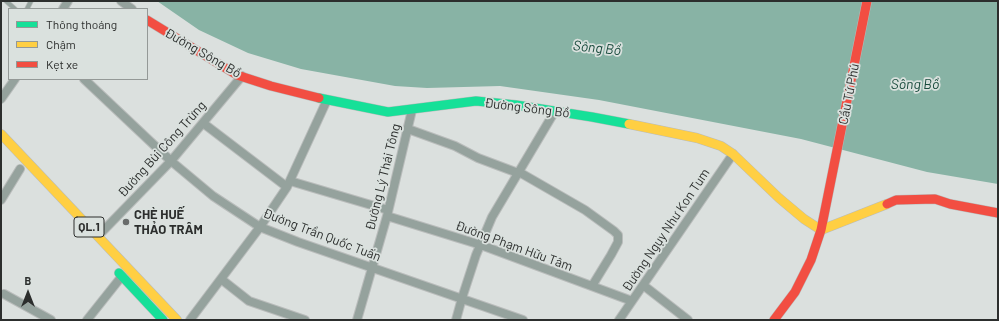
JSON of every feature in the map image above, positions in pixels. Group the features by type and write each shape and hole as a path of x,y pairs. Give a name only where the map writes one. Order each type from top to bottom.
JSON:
{"main road":[{"name":"Cầu Tứ Phú","path":"774,320 795,292 811,260 821,230 831,187 867,1"},
{"name":"Đường Sông Bồ","path":"148,21 202,55 242,76 271,86 327,100 388,112 476,101 516,105 592,117 697,138 721,146 733,154 779,198 804,219 821,230"},
{"name":"QL.1","path":"1,134 177,320"},
{"path":"821,230 896,200 935,199 950,204 998,213"},
{"path":"111,265 163,320"}],"street":[{"path":"121,1 131,8"},
{"name":"Đường Bùi Công Trừng","path":"98,236 171,161 242,76"},
{"path":"1,99 14,80"},
{"name":"Đường Trần Quốc Tuấn","path":"85,80 171,161 213,196 260,227 298,242 524,320"},
{"path":"190,320 260,227 288,184 327,100"},
{"name":"Đường Lý Thái Tông","path":"357,320 388,213 412,110"},
{"path":"456,320 462,298 492,217 554,111"},
{"path":"203,123 288,184"},
{"path":"408,129 455,146 478,158 518,173 585,210 614,231 618,235 618,242 592,286"},
{"name":"Đường Ngụy Như Kon Tum","path":"619,320 733,154"},
{"path":"1,200 20,169"},
{"name":"Đường Phạm Hữu Tâm","path":"288,184 388,213 481,245 632,301"},
{"path":"86,320 122,276"},
{"path":"221,279 249,301 305,320"},
{"path":"643,285 688,320"},
{"path":"4,294 51,320"}],"lane":[{"path":"6,1 14,8"}],"water":[{"name":"Sông Bồ","path":"157,1 998,1 998,184 927,172 801,139 599,100 500,86 427,88 395,86 301,69 248,53 199,30"}],"traffic: fast":[{"path":"319,98 388,112 476,101 516,105 629,124"},
{"path":"119,273 163,320"}],"traffic: slow":[{"path":"629,124 697,138 721,146 733,154 779,198 804,219 821,230 887,204"},
{"path":"1,134 177,320"}],"traffic: jam":[{"path":"774,320 795,292 811,260 821,230 867,1"},
{"path":"148,21 237,75 271,86 319,98"},
{"path":"887,204 896,200 935,199 950,204 998,213"}],"place":[{"name":"CHÈ HUẾ THẢO TRÂM","path":"126,222"}]}
